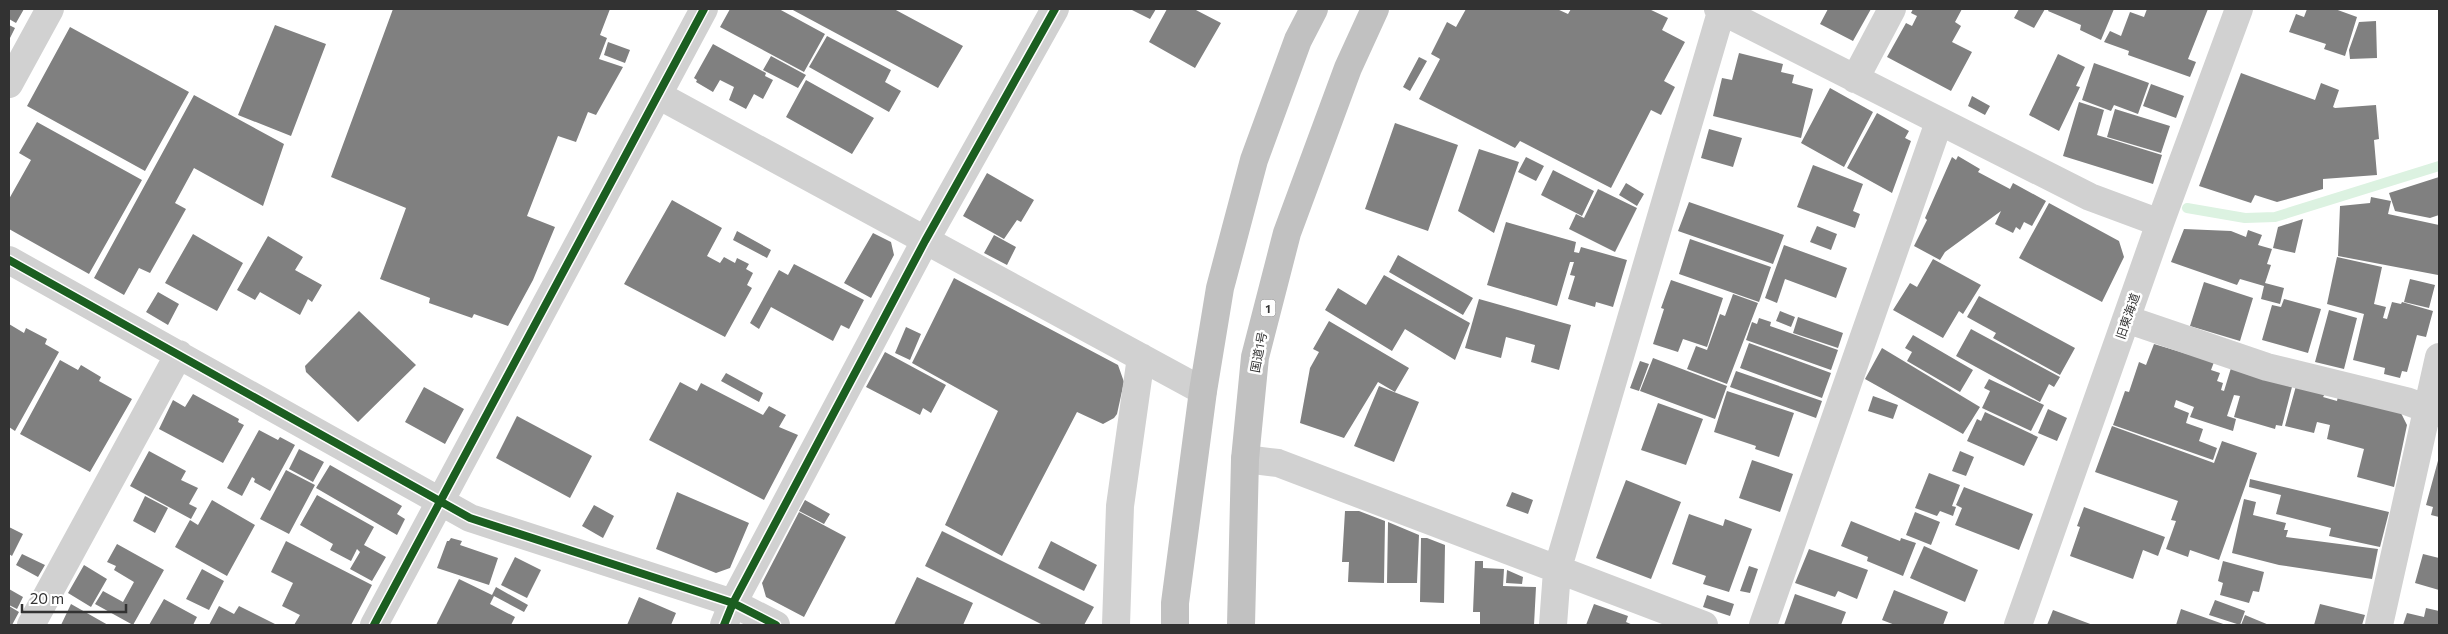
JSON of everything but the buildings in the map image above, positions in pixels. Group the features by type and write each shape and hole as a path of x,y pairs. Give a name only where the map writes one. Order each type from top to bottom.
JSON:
{"highway":[{"path":"1175,625 1175,603 1203,391 1220,288 1254,160 1298,40 1314,9"},
{"name":"国道1号","path":"1242,625 1245,459 1255,357 1286,233 1348,68 1375,9"}],"street":[{"path":"9,84 50,9"},
{"path":"374,625 704,9"},
{"path":"728,614 925,241 1055,9"},
{"path":"1553,625 1557,571 1721,9 1939,122 2090,197 2160,223"},
{"path":"1855,79 1892,9"},
{"name":"旧東海道","path":"2018,625 2160,223 2239,9"},
{"path":"658,95 1203,391"},
{"path":"1763,625 1939,122"},
{"path":"9,260 470,518 728,614 776,625"},
{"path":"2126,319 2268,367 2406,401 2434,411"},
{"path":"31,625 179,354"},
{"path":"1116,625 1120,506 1141,357"},
{"path":"2379,625 2434,411 2439,357"},
{"path":"1245,459 1278,463 1557,571 1704,625"}],"waterway":[{"path":"2187,208 2245,218 2275,217 2439,166"}],"cycle path":[{"path":"374,625 704,9"},
{"path":"724,625 733,603 925,241 1055,9"},
{"path":"9,260 470,518 733,603 776,625"}]}
